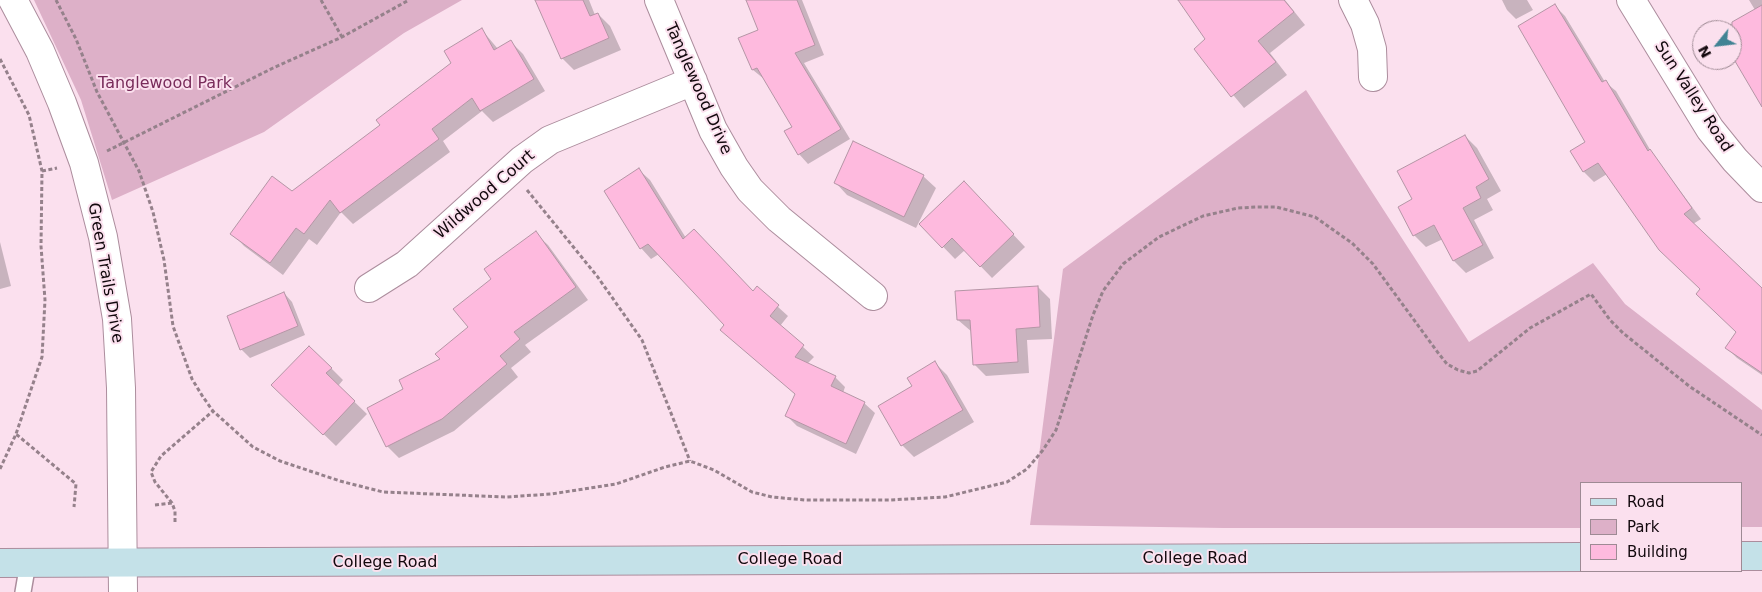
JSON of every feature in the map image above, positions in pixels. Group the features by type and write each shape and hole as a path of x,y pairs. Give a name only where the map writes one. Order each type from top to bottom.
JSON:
{"main road":[{"path":"1742,556 1762,556"},
{"name":"College Road","path":"0,563 1580,557"}],"street":[{"name":"Green Trails Drive","path":"13,0 55,86 84,163 102,237 117,319 121,388 122,592"},
{"name":"Tanglewood Drive","path":"660,0 713,130 734,167 750,190 779,219 873,296"},
{"path":"1353,0 1365,24 1372,49 1374,77"},
{"name":"Sun Valley Road","path":"1631,0 1710,129 1735,160 1762,188"},
{"name":"Wildwood Court","path":"369,288 407,264 510,170 550,140 693,81"}],"lane":[{"path":"23,592 28,563"}],"path":[{"path":"56,0 76,39 97,92 139,171 153,212 164,260 172,318 178,341 192,380 213,412 253,447 280,461 314,474 383,492 506,497 550,494 616,484 665,466 690,461 714,470 752,492 772,497 805,500 890,500 945,497 1007,482 1027,469 1043,450 1056,430 1093,315 1103,291 1123,264 1159,238 1203,216 1238,208 1257,207 1276,207 1315,217 1352,243 1378,270 1447,364 1458,370 1468,374 1477,371 1530,328 1591,294 1610,320 1623,333 1689,386 1762,435"},
{"path":"320,0 342,37"},
{"path":"42,170 84,163 273,68 342,37 409,0"},
{"path":"0,59 29,115 42,170 41,246 45,300 42,358 16,434 0,469"},
{"path":"510,170 598,276 642,340 690,461"},
{"path":"175,522 175,511 172,503 155,482 152,472 161,456 213,412"},
{"path":"16,434 76,484 74,507"},
{"path":"155,505 172,503"}],"green space":[{"name":"Tanglewood Park","path":"34,0 462,0 404,33 264,132 112,200 81,100"},
{"path":"1306,90 1469,342 1593,263 1625,304 1762,410 1762,527 1742,527 1742,482 1580,482 1580,528 1224,528 1030,525 1063,269"}],"building":[{"path":"535,0 583,0 590,16 598,13 609,38 561,59"},
{"path":"746,0 797,0 815,45 795,53 841,129 798,155 784,131 792,127 757,68 752,70 738,38 758,30"},
{"path":"1178,0 1284,0 1294,12 1258,41 1276,62 1231,97 1194,49 1205,39"},
{"path":"1555,4 1602,82 1606,80 1648,151 1650,149 1692,208 1684,214 1762,288 1762,373 1725,348 1736,332 1696,294 1700,289 1659,250 1598,163 1583,172 1570,151 1585,142 1518,26"},
{"path":"1762,5 1762,107 1740,70 1742,70 1742,20 1736,20"},
{"path":"482,28 494,50 511,40 534,79 480,111 472,98 432,129 439,139 340,213 330,200 304,234 296,228 270,263 230,234 272,176 292,191 380,125 376,120 451,63 444,51"},
{"path":"1465,135 1489,179 1476,187 1481,198 1463,208 1483,245 1453,261 1434,225 1413,236 1398,207 1412,199 1397,171"},
{"path":"853,141 924,175 904,217 834,183"},
{"path":"639,168 683,239 694,229 753,291 757,286 779,305 770,316 804,345 795,357 836,376 831,386 865,402 846,444 785,416 795,394 720,330 724,325 648,244 640,249 604,191"},
{"path":"964,181 1014,234 980,267 952,238 942,248 919,224"},
{"path":"536,231 576,287 514,332 520,339 500,356 507,364 442,419 386,447 367,408 403,389 399,380 440,359 435,354 468,327 453,309 491,279 484,269"},
{"path":"1038,286 1040,327 1016,329 1018,362 973,365 970,320 957,320 955,291"},
{"path":"284,292 298,326 240,350 227,316"},
{"path":"309,346 332,368 326,373 355,401 323,435 271,385"},
{"path":"935,361 963,410 901,446 878,406 912,386 907,378"}]}
